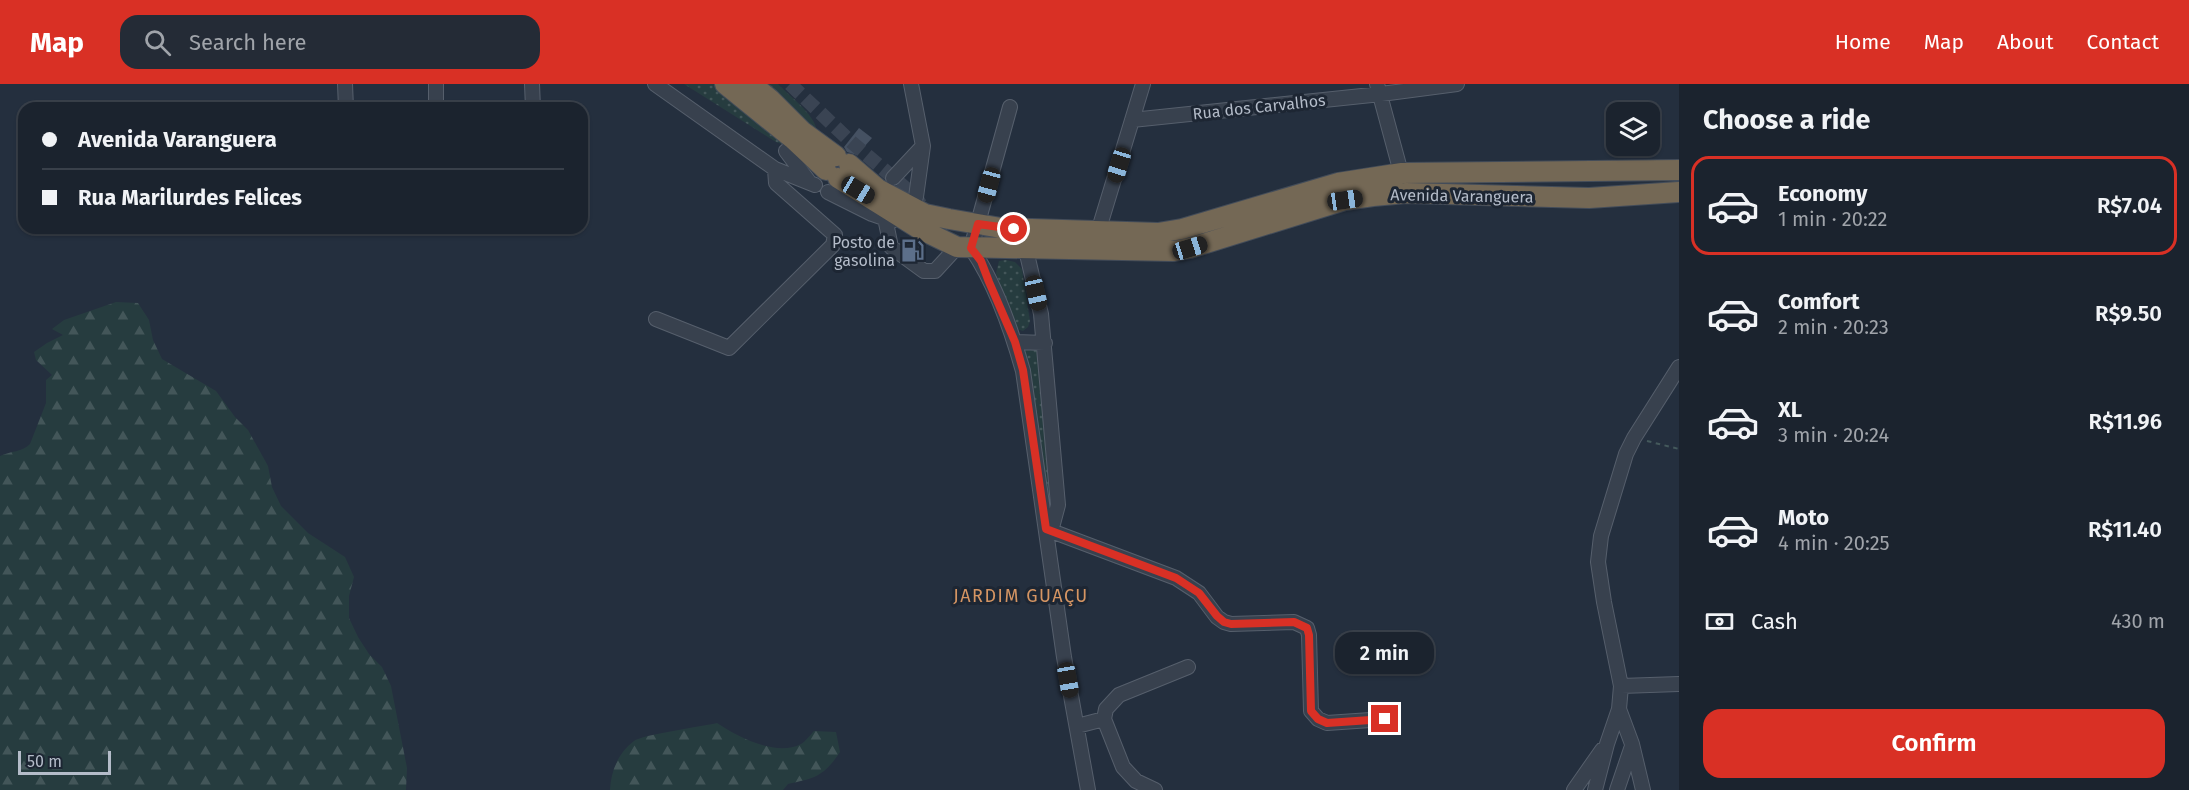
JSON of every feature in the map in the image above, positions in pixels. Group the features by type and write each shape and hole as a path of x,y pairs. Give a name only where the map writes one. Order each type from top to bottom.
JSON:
{"highway":[{"path":"725,84 789,145 829,175"},
{"path":"751,84 770,99 802,131 829,175"},
{"name":"Avenida Varanguera","path":"829,175 878,189 925,214 978,224 1001,228 1158,233 1182,229 1338,183 1402,173 1675,170"},
{"name":"Avenida Varanguera","path":"829,175 918,228 964,248 1026,250 1174,251 1345,200 1406,194 1589,198 1679,192"}],"street":[{"path":"345,84 345,102"},
{"path":"436,84 436,102"},
{"path":"532,84 532,102"},
{"path":"655,84 775,169 829,175 885,218 918,228"},
{"path":"912,84 923,146 916,197"},
{"path":"1098,232 1143,84"},
{"name":"Rua dos Carvalhos","path":"1132,120 1379,89 1457,84"},
{"path":"1379,89 1406,194"},
{"path":"885,218 891,247 924,271 935,271 964,248 978,224 1010,107"},
{"path":"656,319 729,348 833,245 835,235 776,183 775,169 789,145"},
{"path":"893,178 923,146"},
{"path":"1675,170 1679,192"},
{"path":"1027,229 1026,250 1041,314 1045,343 1058,505 1048,534"},
{"path":"964,248 981,261 1015,342 1023,370 1064,657 1088,790"},
{"path":"1015,342 1045,343"},
{"path":"1595,790 1619,709 1621,686 1598,562 1601,536 1626,454 1679,367"},
{"path":"1048,534 1176,578 1199,593 1224,622 1231,624 1294,622 1302,624 1307,628 1309,635 1311,711 1318,719 1327,723 1385,719"},
{"path":"1155,790 1136,781 1123,767 1104,719 1106,709 1119,695 1188,667"},
{"path":"1621,686 1679,684"},
{"path":"1619,709 1632,744 1643,790"},
{"path":"1077,726 1104,719"},
{"path":"1574,790 1607,744"},
{"path":"1617,790 1632,744"}],"path":[{"path":"1634,438 1679,449"}],"green space":[{"path":"684,84 716,84 784,142 781,144 776,142"},
{"path":"755,84 778,84 807,112 817,131"},
{"path":"999,261 1015,262 1022,269 1030,321 1028,327 1023,331 1017,329 1014,324 996,273"},
{"path":"116,302 138,303 149,320 153,340 162,359 216,391 235,417 248,430 268,466 272,487 281,506 308,533 345,557 354,577 349,596 349,618 369,654 382,667 391,686 407,768 406,790 0,790 0,456 24,449 30,444 46,403 46,380 52,375 36,360 34,352 63,335 52,329 64,320"},
{"path":"1023,347 1039,347 1052,504 1049,505"},
{"path":"717,723 758,744 780,748 801,744 814,731 836,732 840,752 818,775 788,784 783,790 610,790 616,763 634,741 660,733"}],"building":[{"path":"859,128 872,138 857,155 847,152 844,147"}],"tunnel":[{"path":"790,84 849,140 916,197 920,204"}],"place":[{"name":"Posto de gasolina","path":"913,251"}],"district":[{"name":"JARDIM GUAÇU","path":"1021,596"}],"route":[{"path":"1014,229 978,224 971,248 981,261 1015,342 1023,370 1046,529 1176,578 1199,593 1224,622 1231,624 1294,622 1302,624 1307,628 1309,635 1311,711 1318,719 1327,723 1385,719"}]}
